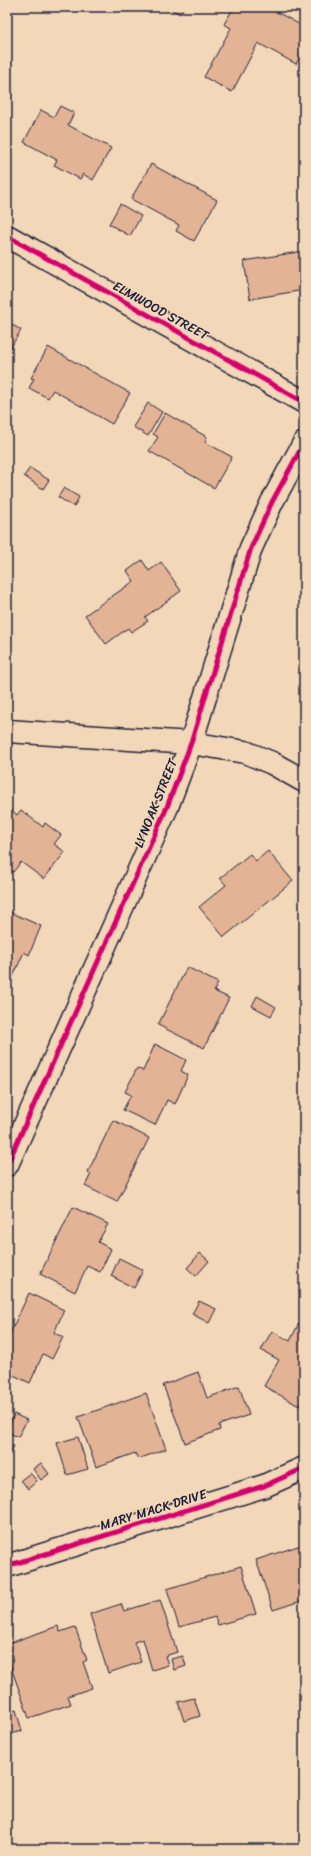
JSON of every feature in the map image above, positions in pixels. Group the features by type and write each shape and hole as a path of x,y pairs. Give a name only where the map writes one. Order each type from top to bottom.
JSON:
{"street":[{"name":"ELMWOOD STREET","path":"7,236 304,402"},
{"name":"LYNOAK STREET","path":"7,1165 167,807 191,743 252,548 272,502 304,443"},
{"path":"7,732 191,743 252,755 272,763 304,781"},
{"name":"MARY MACK DRIVE","path":"7,1566 264,1486 304,1468"}],"building":[{"path":"167,7 184,7 180,14"},
{"path":"234,7 268,7 304,27 304,49 296,64 258,43 232,92 204,77 231,28 224,24"},
{"path":"7,87 12,91 7,97"},
{"path":"60,106 74,113 68,125 111,148 93,180 83,174 80,179 54,165 57,160 24,142 41,110 54,117"},
{"path":"151,164 217,200 194,241 176,231 179,225 131,199"},
{"path":"120,204 141,216 130,236 109,224"},
{"path":"304,251 304,290 250,299 244,261"},
{"path":"7,322 21,330 7,354"},
{"path":"48,347 130,393 112,424 53,390 48,398 29,388 34,379 31,378"},
{"path":"148,403 162,412 148,436 133,427"},
{"path":"165,413 207,437 205,442 232,457 214,488 149,451 158,437 153,434"},
{"path":"30,468 49,480 43,489 24,476"},
{"path":"64,488 79,497 74,507 58,497"},
{"path":"142,560 149,571 161,562 181,591 145,617 148,621 131,632 128,628 106,644 85,615 134,581 127,571"},
{"path":"7,807 17,815 21,810 43,827 45,823 61,835 54,844 65,852 44,879 21,862 13,872 7,868"},
{"path":"268,851 293,881 224,937 199,907 226,885 220,878 250,854 256,861"},
{"path":"7,911 41,926 29,955 24,952 7,990"},
{"path":"187,967 218,983 214,991 229,998 204,1048 158,1025"},
{"path":"257,996 276,1007 271,1016 252,1006"},
{"path":"155,1044 186,1060 181,1071 188,1075 175,1104 167,1100 155,1125 123,1110 131,1095 125,1092 137,1068 143,1071"},
{"path":"113,1120 149,1138 117,1202 85,1186 91,1174 88,1172"},
{"path":"73,1207 108,1224 98,1242 111,1249 100,1272 87,1266 75,1292 40,1274"},
{"path":"200,1253 209,1261 196,1276 187,1268"},
{"path":"119,1258 143,1270 134,1288 111,1276"},
{"path":"29,1293 64,1310 54,1333 63,1337 52,1359 43,1354 30,1383 7,1372 7,1340"},
{"path":"199,1301 216,1309 209,1323 192,1314"},
{"path":"299,1323 304,1325 304,1396 299,1406 264,1386 279,1360 261,1350 272,1331 290,1341"},
{"path":"198,1372 207,1398 239,1386 249,1415 219,1425 220,1430 185,1443 163,1385"},
{"path":"146,1393 166,1449 138,1459 135,1453 96,1467 78,1417"},
{"path":"14,1414 27,1420 18,1437 7,1432"},
{"path":"78,1437 88,1469 67,1475 57,1443"},
{"path":"7,1442 14,1446 9,1456 7,1455"},
{"path":"41,1463 49,1474 41,1480 33,1469"},
{"path":"30,1473 37,1481 28,1489 21,1480"},
{"path":"304,1544 304,1600 273,1610 256,1560"},
{"path":"241,1566 256,1614 218,1625 215,1617 179,1627 167,1589"},
{"path":"160,1600 177,1652 165,1656 168,1665 152,1670 143,1639 134,1642 141,1662 108,1673 90,1614 121,1604 124,1611"},
{"path":"58,1626 60,1632 75,1627 87,1660 83,1662 92,1688 68,1696 71,1704 29,1718 7,1656 7,1644"},
{"path":"183,1656 186,1666 174,1670 171,1659"},
{"path":"194,1698 200,1716 184,1721 178,1702"},
{"path":"16,1710 22,1731 10,1734 7,1723 7,1713"}],"cycle path":[{"path":"7,236 304,402"},
{"path":"7,1165 167,807 191,743 251,548 272,502 304,443"},
{"path":"7,1566 264,1486 304,1468"}]}
